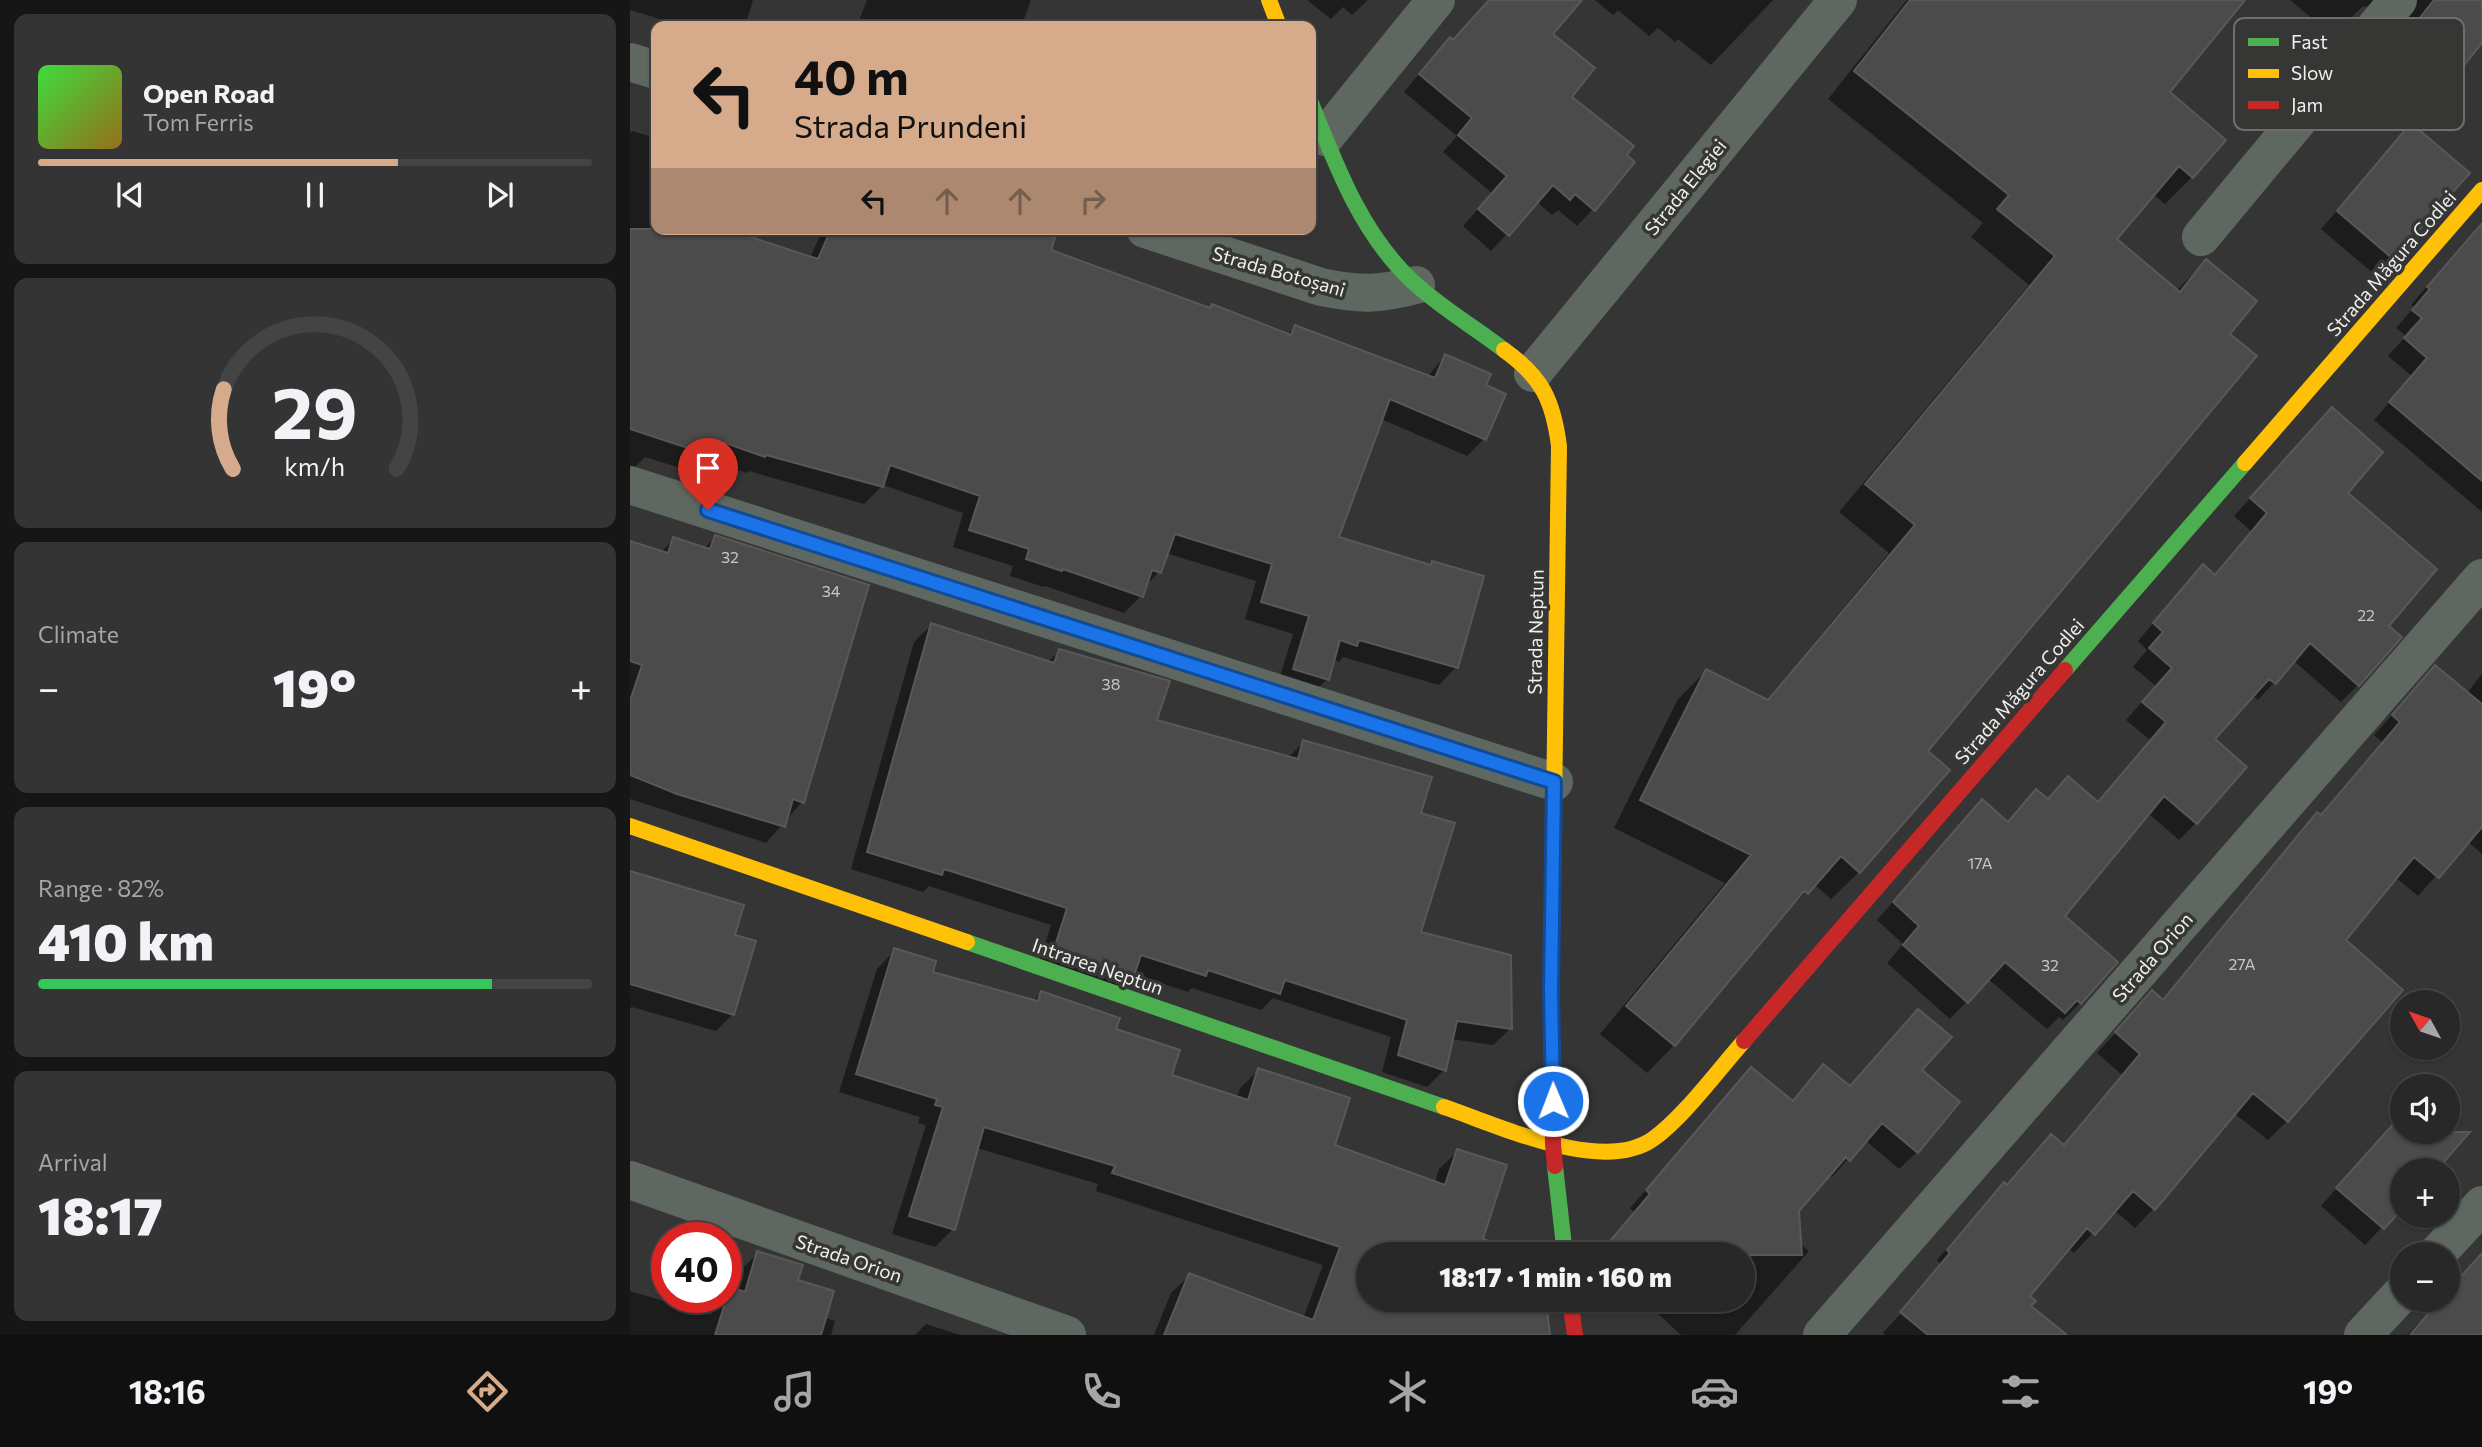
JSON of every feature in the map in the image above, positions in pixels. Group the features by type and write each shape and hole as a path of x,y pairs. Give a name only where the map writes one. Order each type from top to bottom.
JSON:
{"street":[{"path":"1269,0 1277,21"},
{"path":"1318,120 1436,0"},
{"name":"Strada Elegiei","path":"1533,373 1838,0"},
{"path":"2383,18 2398,0"},
{"path":"630,62 651,68"},
{"name":"Strada Neptun","path":"1318,120 1343,182 1364,222 1388,256 1416,285 1533,373 1549,402 1556,426 1559,446 1551,990 1553,1144 1564,1242"},
{"path":"2200,237 2289,130"},
{"name":"Strada Măgura Codlei","path":"1553,1144 1595,1153 1624,1151 1653,1140 1686,1107 2482,190"},
{"name":"Strada Botoșani","path":"1163,235 1321,287 1366,294 1416,285"},
{"path":"630,485 1554,782"},
{"name":"Strada Orion","path":"1822,1335 2482,578"},
{"name":"Intrarea Neptun","path":"630,826 1553,1144"},
{"name":"Strada Orion","path":"630,1180 1067,1335"},
{"path":"2449,1242 2482,1205"},
{"path":"2363,1335 2390,1306"},
{"path":"1571,1312 1574,1335"}],"building":[{"path":"1489,0 1582,0 1553,34 1595,68 1572,97 1634,146 1627,155 1635,162 1595,211 1575,194 1570,200 1553,185 1509,236 1478,209 1507,176 1458,135 1472,118 1419,74 1450,37 1453,40"},
{"path":"1910,0 2245,0 2170,92 2226,140 2193,178 2179,166 2117,239 2180,292 2206,259 2257,301 2230,334 2257,356 1928,751 1950,770 1860,873 1841,856 1808,894 1804,891 1675,1046 1626,1006 1751,855 1640,800 1706,669 1768,700 1915,525 1865,484 2055,256 1997,209 2009,195 1854,71"},
{"path":"2434,0 2482,0 2482,43 2464,65 2464,18 2420,18"},
{"path":"2405,130 2419,130 2470,173 2393,259 2337,211"},
{"path":"2482,223 2482,481 2389,402 2427,358 2404,338 2422,318 2412,310 2430,289 2427,287"},
{"path":"630,229 651,229 651,235 744,235 818,259 828,235 1046,235 1055,238 1051,250 1210,308 1212,304 1291,335 1295,325 1435,378 1445,354 1491,374 1486,385 1506,394 1486,440 1390,399 1339,537 1431,565 1432,561 1484,576 1458,668 1359,640 1357,646 1340,640 1329,680 1293,669 1309,616 1261,602 1272,564 1175,534 1161,573 1152,570 1143,597 1026,559 1029,549 969,530 980,496 890,465 883,487 766,455 765,457 717,440 712,456 630,429"},
{"path":"2332,407 2383,452 2348,493 2437,569 2389,626 2402,637 2359,686 2310,643 2276,684 2269,679 2215,739 2247,767 2197,824 2164,796 2065,916 2118,962 2081,1004 2077,1000 2065,1013 2005,962 1968,1003 1903,945 1919,926 1893,902 1982,799 2008,822 2036,789 2048,799 2068,776 2098,802 2166,722 2142,702 2172,668 2149,648 2163,632 2153,623 2203,564 2215,575 2267,513 2250,498"},
{"path":"715,535 869,585 804,803 793,799 785,827 677,794 630,775 630,701 642,665 630,661 630,541 668,553 673,537 710,549"},
{"path":"931,623 1054,663 1059,649 1170,681 1157,720 1298,759 1303,740 1432,777 1421,813 1455,823 1421,932 1511,955 1512,1029 1457,1021 1446,1071 1398,1055 1407,1020 1285,980 1280,994 1208,970 1206,976 1141,955 1134,976 1054,949 1067,908 944,869 942,875 867,852"},
{"path":"2435,665 2482,704 2482,827 2439,878 2414,857 2346,940 2403,990 2390,990 2390,1005 2288,1122 2253,1093 2155,1210 2133,1191 2095,1235 2087,1228 2030,1296 2036,1301 2031,1306 2067,1335 1928,1335 1900,1312 1950,1253 1947,1250 2004,1182 2007,1185 2051,1134 2064,1145 2140,1054 2115,1032 2152,990 2163,1000 2317,812 2321,815 2400,722 2392,715"},
{"path":"630,871 744,905 735,935 756,941 734,1015 630,984"},
{"path":"894,948 936,961 933,972 1038,1001 1041,991 1120,1018 1116,1029 1180,1050 1172,1075 1248,1100 1258,1068 1350,1098 1335,1145 1445,1185 1457,1149 1507,1165 1483,1239 1492,1242 1356,1242 1356,1312 1547,1312 1550,1335 1164,1335 1189,1273 1313,1320 1340,1247 1112,1173 1115,1166 984,1127 955,1230 909,1216 943,1107 935,1105 937,1099 856,1074"},
{"path":"1918,1009 1952,1037 1922,1070 1960,1102 1918,1153 1882,1123 1850,1161 1846,1157 1799,1211 1802,1255 1755,1255 1755,1242 1609,1242 1650,1194 1646,1190 1751,1067 1793,1101 1823,1064 1850,1086"},
{"path":"2390,1128 2390,1144 2460,1144 2447,1158 2390,1158 2390,1222 2384,1229 2336,1188"},
{"path":"2460,1132 2470,1132 2460,1143"},
{"path":"757,1251 803,1265 798,1280 834,1291 821,1335 715,1335 722,1313 742,1313 742,1291 745,1292"},
{"path":"2482,1253 2482,1335 2410,1335 2430,1312 2460,1312 2460,1278"}],"traffic: fast":[{"path":"1316,115 1363,219 1392,260 1432,298 1504,350"},
{"path":"2065,670 2245,463"},
{"path":"967,942 1444,1107"},
{"path":"1555,1166 1564,1242"}],"traffic: slow":[{"path":"1269,0 1277,21"},
{"path":"2245,463 2482,190"},
{"path":"1504,350 1528,370 1544,391 1553,415 1559,446 1553,880"},
{"path":"630,826 967,942"},
{"path":"1444,1107 1550,1143 1606,1152 1632,1149 1653,1139 1676,1119 1744,1041"}],"traffic: jam":[{"path":"1744,1041 2065,670"},
{"path":"1553,880 1551,990 1555,1166"},
{"path":"1572,1312 1575,1335"}],"route":[{"path":"708,510 1554,782 1551,990 1553,1101"}]}
